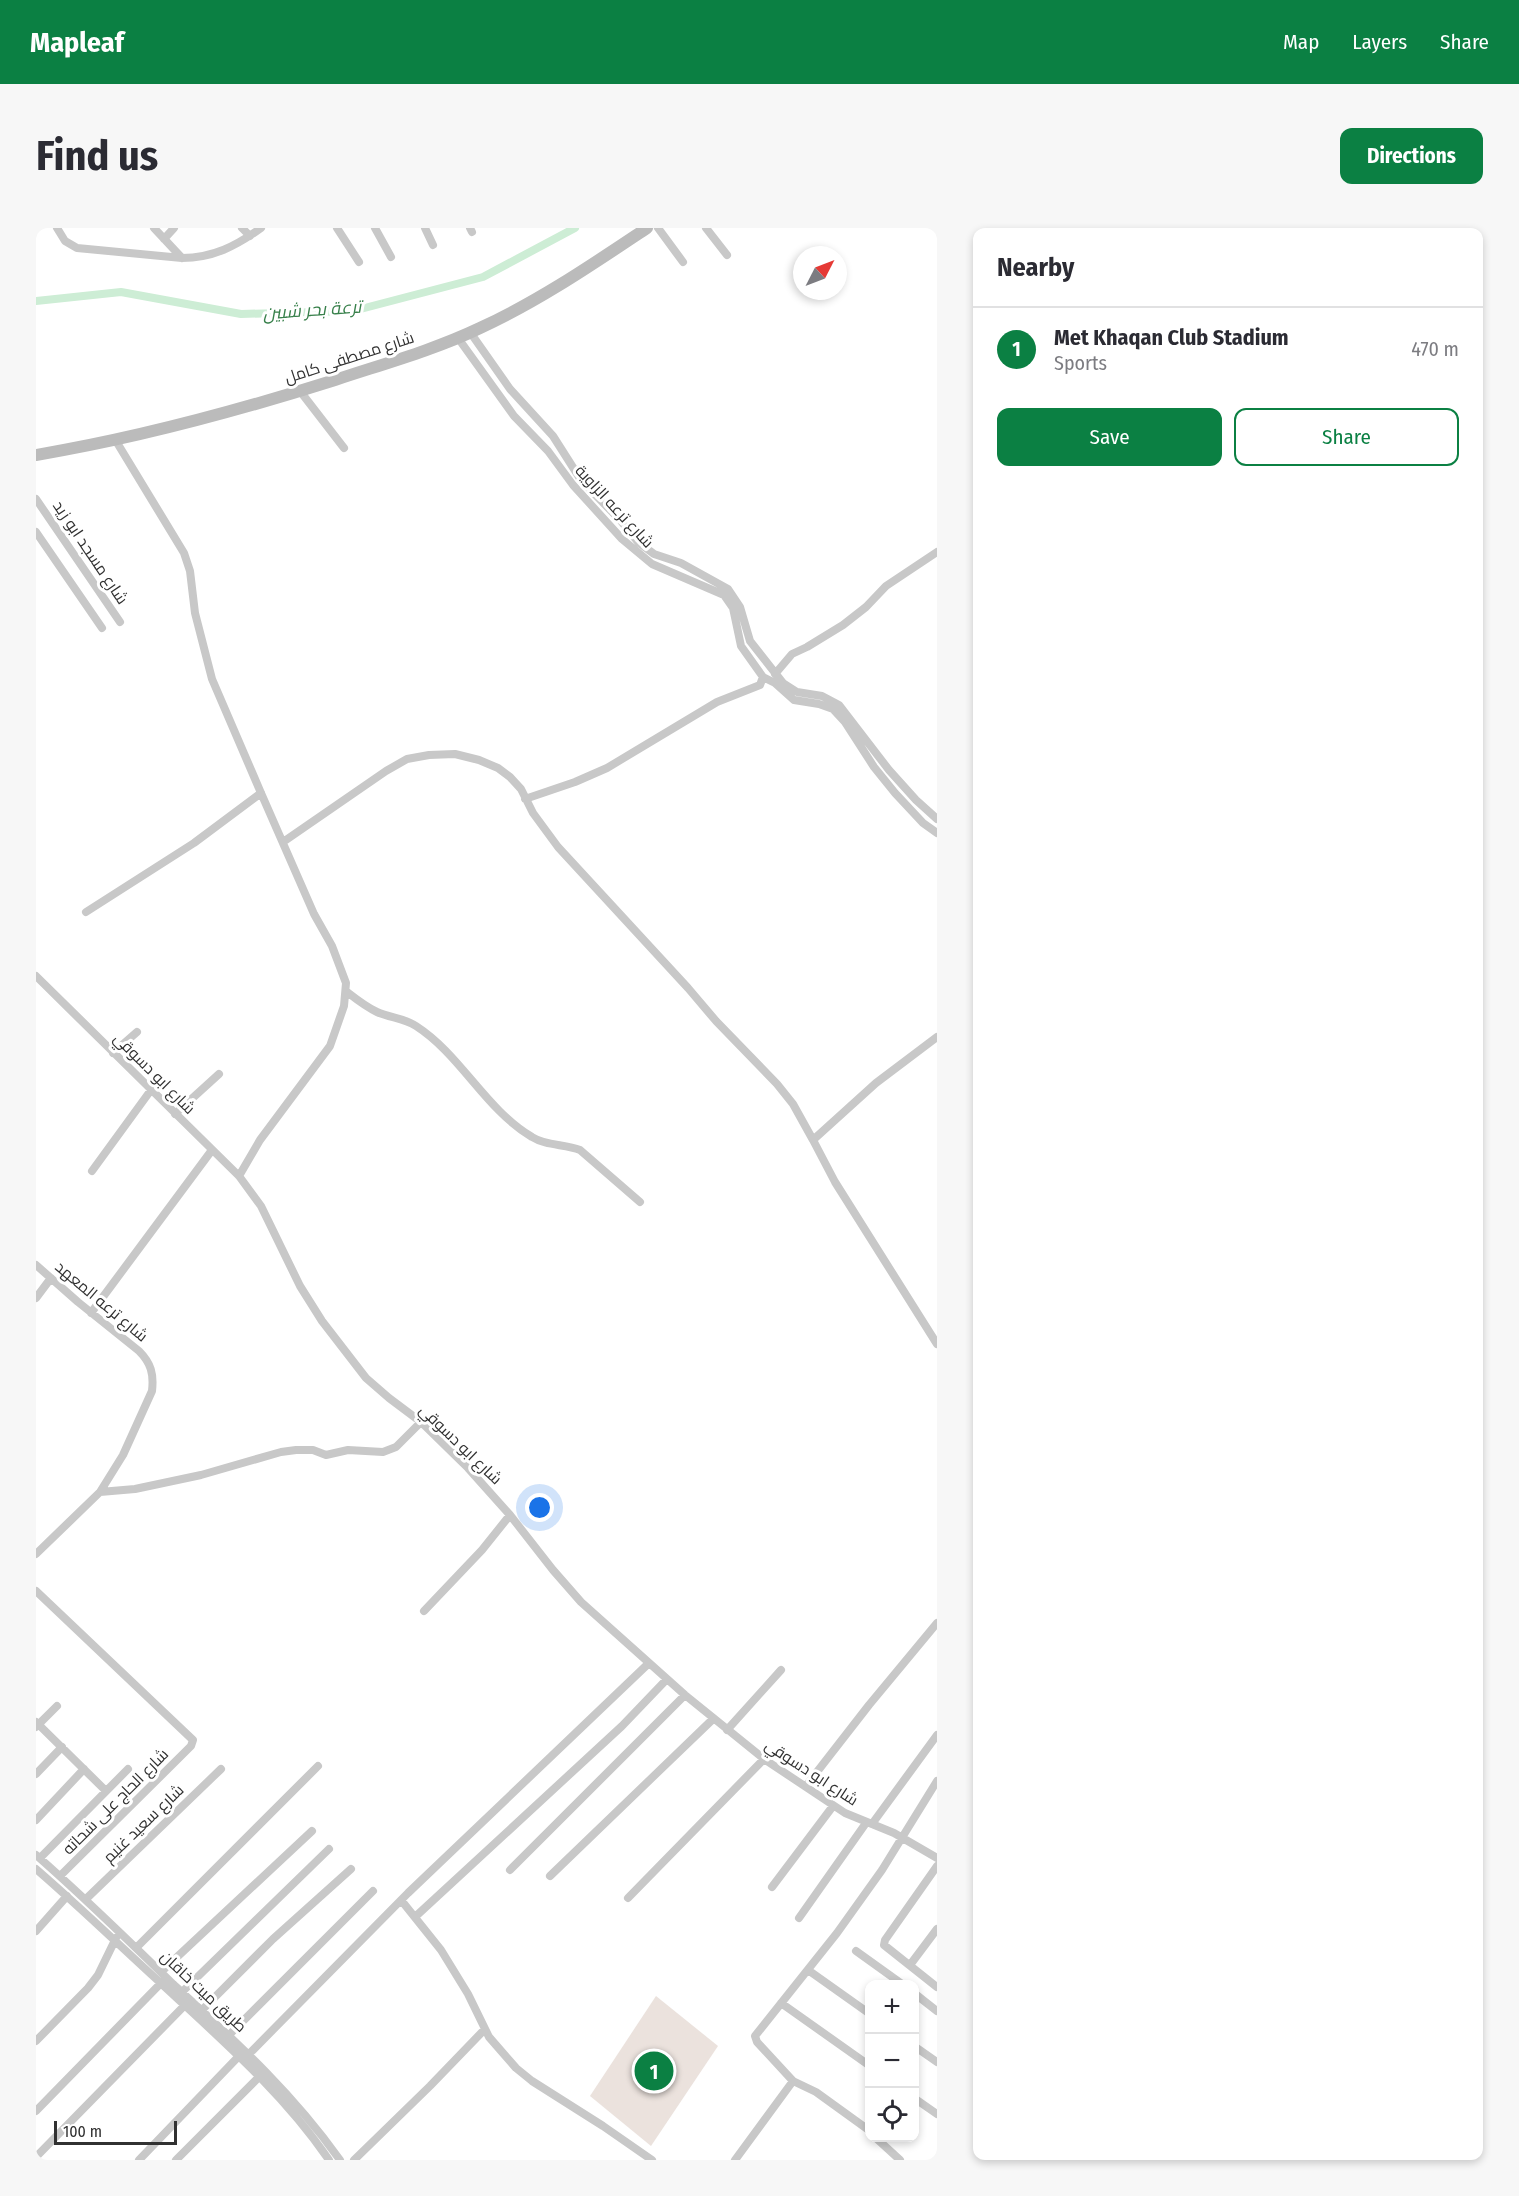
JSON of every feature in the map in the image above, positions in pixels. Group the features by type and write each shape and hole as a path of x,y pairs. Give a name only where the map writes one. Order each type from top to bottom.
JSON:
{"main road":[{"name":"شارع مصطفى كامل","path":"36,455 116,441 257,404 464,335 523,306 600,260 647,228"}],"street":[{"path":"57,228 65,241 76,248 182,258 218,253 261,228"},
{"path":"154,228 182,258"},
{"path":"164,239 174,228"},
{"path":"242,228 250,236"},
{"path":"337,228 359,262"},
{"path":"375,228 391,257"},
{"path":"425,228 433,245"},
{"path":"658,228 683,262"},
{"path":"706,228 727,255"},
{"name":"شارع ترعه الزاوية","path":"464,335 558,442 580,480 621,521 638,542 654,554 681,563 714,580 733,595 740,607 750,641 775,674 792,690 828,698 839,705 849,715 889,770 937,819"},
{"name":"شارع ترعه الزاوية","path":"464,335 510,411 548,451 573,485 622,539 652,564 715,590 728,599 735,613 741,645 763,677 775,683 794,700 833,709 845,722 894,793 923,824 937,834"},
{"path":"300,391 344,448"},
{"path":"116,441 186,558 190,571 195,613 212,679 314,914 343,973 346,992 339,1023 330,1047 260,1140 239,1176"},
{"name":"شارع مسجد ابو زيد","path":"36,499 120,622"},
{"path":"36,532 102,628"},
{"path":"775,674 792,654 807,648 843,625 866,607 886,586 937,552"},
{"path":"525,799 575,783 607,768 709,707 760,685 763,677"},
{"path":"283,842 407,759 455,754 479,760 498,768 510,777 521,789 545,832 793,1104 835,1182 937,1344"},
{"path":"86,912 194,843 261,793"},
{"name":"شارع ابو دسوقي","path":"36,976 239,1176 257,1199 300,1286 322,1321 366,1378 421,1422 468,1468 510,1515 581,1602 685,1695 764,1759 833,1806 902,1837 937,1858"},
{"path":"346,992 376,1012 405,1020 416,1026 430,1036 506,1117 524,1132 541,1142 570,1146 580,1150 640,1202"},
{"path":"113,1053 137,1032"},
{"path":"813,1140 876,1083 937,1037"},
{"path":"175,1114 219,1074"},
{"path":"92,1171 151,1090"},
{"path":"91,1312 212,1150"},
{"name":"شارع ترعه المعهد","path":"36,1265 147,1359 154,1380 152,1391 123,1455 100,1492 36,1554"},
{"path":"36,1298 51,1278"},
{"path":"100,1492 135,1489 190,1478 281,1452 313,1450 326,1455 348,1450 383,1452 396,1448 421,1422"},
{"path":"424,1611 482,1550 510,1515"},
{"name":"شارع الحاج على شحاته","path":"36,1591 192,1738 193,1743 60,1876"},
{"path":"806,1786 875,1697 937,1623"},
{"path":"249,2054 401,1900 649,1664"},
{"path":"727,1730 781,1670"},
{"path":"415,1917 590,1756 667,1679"},
{"path":"510,1870 685,1695"},
{"path":"57,1706 37,1724 106,1791"},
{"path":"550,1876 713,1719"},
{"path":"799,1918 937,1735"},
{"path":"36,1774 62,1747"},
{"path":"628,1898 764,1759"},
{"path":"136,1948 318,1767"},
{"path":"36,1820 84,1769"},
{"path":"38,1857 128,1769"},
{"name":"شارع سعيد غنيم","path":"86,1899 221,1769"},
{"path":"865,2127 816,2092 793,2080 755,2040 758,2032 843,1926 937,1781"},
{"path":"772,1887 833,1806"},
{"path":"36,2111 163,1977 312,1831"},
{"path":"182,1992 329,1849"},
{"name":"طريق ميت خاقان","path":"38,1857 86,1899 118,1936 136,1948 163,1977 184,2005 239,2056 291,2110 329,2160"},
{"path":"937,1866 884,1943 887,1948 937,1987"},
{"name":"طريق ميت خاقان","path":"36,1869 118,1936 249,2054 300,2109 339,2160"},
{"path":"202,2010 273,1939 351,1869"},
{"path":"229,2035 373,1891"},
{"path":"36,1931 67,1896"},
{"path":"401,1900 441,1950 468,1994 494,2044 524,2074 652,2160"},
{"path":"910,1965 937,1929"},
{"path":"36,2041 88,1988 98,1975 118,1936"},
{"path":"856,1951 896,1980"},
{"path":"808,1970 865,2010"},
{"path":"919,1997 937,2011"},
{"path":"781,2003 865,2062"},
{"path":"36,2157 184,2005"},
{"path":"354,2160 485,2029"},
{"path":"919,2049 937,2062"},
{"path":"139,2160 239,2056"},
{"path":"176,2160 259,2077"},
{"path":"735,2160 793,2080"},
{"path":"919,2101 937,2114"},
{"path":"880,2142 900,2160"}],"shaded area":[{"path":"656,1996 718,2046 651,2146 590,2096"}],"waterway":[{"name":"ترعة بحر شبين","path":"36,301 121,292 241,314 353,311 483,277 575,228"}],"place":[{"name":"Met Khaqan Club Stadium","path":"654,2071"}]}
